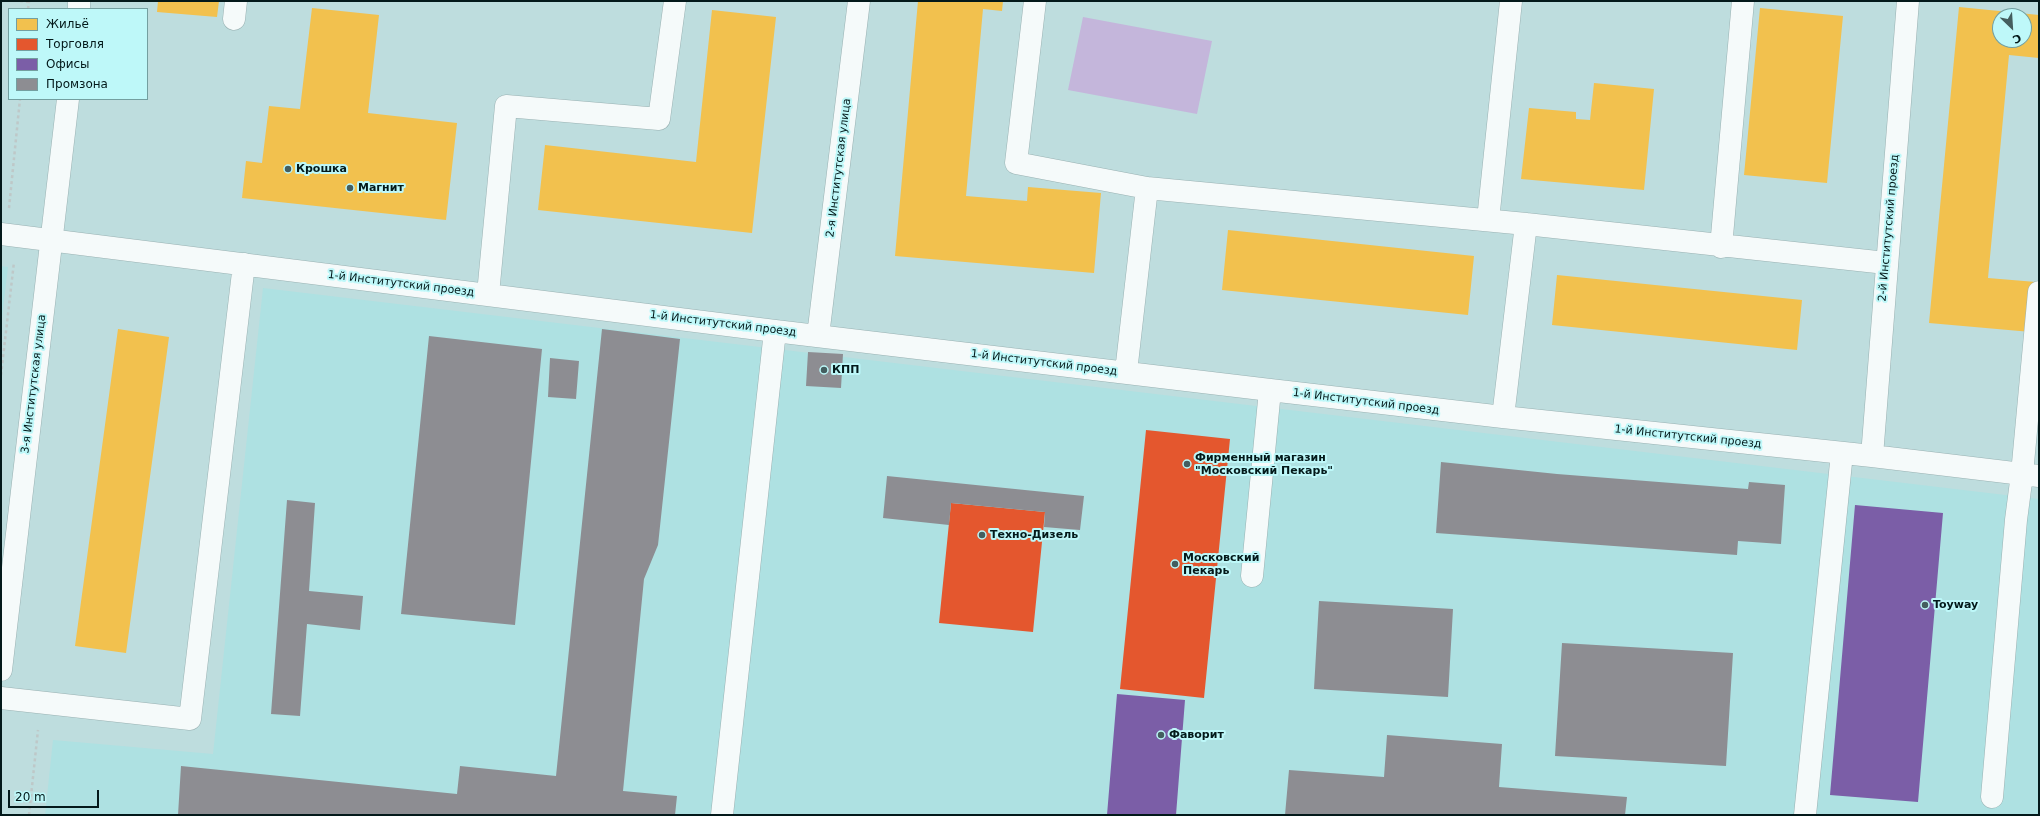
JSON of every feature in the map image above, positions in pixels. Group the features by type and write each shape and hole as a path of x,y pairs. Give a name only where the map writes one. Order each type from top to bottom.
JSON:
{"street":[{"path":"488,294 506,106 660,120 675,1"},
{"name":"2-я Институтская улица","path":"818,336 859,1"},
{"path":"1035,1 1016,163 1147,188 1488,220 1886,263"},
{"path":"1488,220 1511,1"},
{"path":"1721,246 1743,1"},
{"name":"2-й Институтский проезд","path":"1872,456 1886,263 1908,1"},
{"name":"3-я Институтская улица","path":"1,670 68,100"},
{"path":"1126,372 1147,188"},
{"path":"1503,417 1526,224"},
{"name":"1-й Институтский проезд","path":"4,234 775,331 1270,390 1503,417 1872,456 2031,475"},
{"path":"1,698 190,719 244,264"},
{"path":"1992,797 2016,520 2031,475 2039,292"},
{"path":"722,815 775,331"},
{"path":"1252,576 1270,390"},
{"path":"1805,815 1842,453"}],"path":[{"path":"20,1 29,2"},
{"path":"1,375 14,260 4,234 20,100"},
{"path":"29,815 40,703"}],"shaded area":[{"path":"1083,17 1212,41 1197,114 1068,90"},
{"path":"1,266 8,267 1,326"},
{"path":"263,288 2039,499 2039,815 45,815 53,740 213,754"}],"building: Жильё":[{"path":"158,1 219,1 217,17 157,12"},
{"path":"918,1 1003,1 1002,11 983,9 966,196 1027,201 1028,187 1101,193 1094,273 895,256"},
{"path":"1959,7 1992,10 1992,48 2032,48 2032,14 2039,15 2039,58 2009,55 1988,278 2036,282 2031,332 1929,323"},
{"path":"312,8 379,15 368,113 457,123 446,220 242,198 246,161 262,163 269,106 300,109"},
{"path":"1760,8 1843,16 1827,183 1744,175"},
{"path":"712,10 776,17 752,233 538,210 545,145 696,162"},
{"path":"1594,83 1654,89 1644,190 1521,179 1529,108 1576,112 1576,119 1590,120"},
{"path":"1228,230 1474,256 1468,315 1222,290"},
{"path":"1557,275 1802,300 1797,350 1552,325"},
{"path":"118,329 169,337 126,653 75,646"}],"building: Торговля":[{"name":"Московский Пекарь","path":"1146,430 1230,439 1204,698 1120,689"},
{"path":"951,503 1045,512 1033,632 939,623"}],"building: Офисы":[{"path":"1855,505 1943,513 1918,802 1830,795"},
{"path":"1117,694 1185,700 1176,815 1107,815"}],"building: Промзона":[{"path":"602,329 680,339 658,545 644,579 623,791 677,796 675,815 178,815 181,766 457,794 460,766 556,776"},
{"path":"429,336 542,349 515,625 401,614"},
{"name":"КПП","path":"808,352 843,354 841,388 806,386"},
{"path":"550,358 579,361 576,399 548,397"},
{"path":"1441,462 1557,474 1748,489 1749,482 1785,485 1781,544 1738,541 1737,555 1436,533"},
{"path":"887,476 1084,496 1080,530 1044,527 1045,512 951,503 949,525 883,518"},
{"path":"287,500 315,503 309,591 363,596 360,630 307,624 300,716 271,714"},
{"path":"1319,601 1453,609 1448,697 1314,689"},
{"path":"1562,643 1733,653 1726,766 1555,756"},
{"path":"1387,735 1502,744 1499,787 1627,797 1625,815 1285,815 1289,770 1384,777"}],"place":[{"name":"Крошка","path":"288,169"},
{"name":"Магнит","path":"350,188"},
{"name":"КПП","path":"824,370"},
{"name":"Фирменный магазин \"Московский Пекарь\"","path":"1187,464"},
{"name":"Техно-Дизель","path":"982,535"},
{"name":"Московский Пекарь","path":"1175,564"},
{"name":"Toyway","path":"1925,605"},
{"name":"Фаворит","path":"1161,735"}]}
